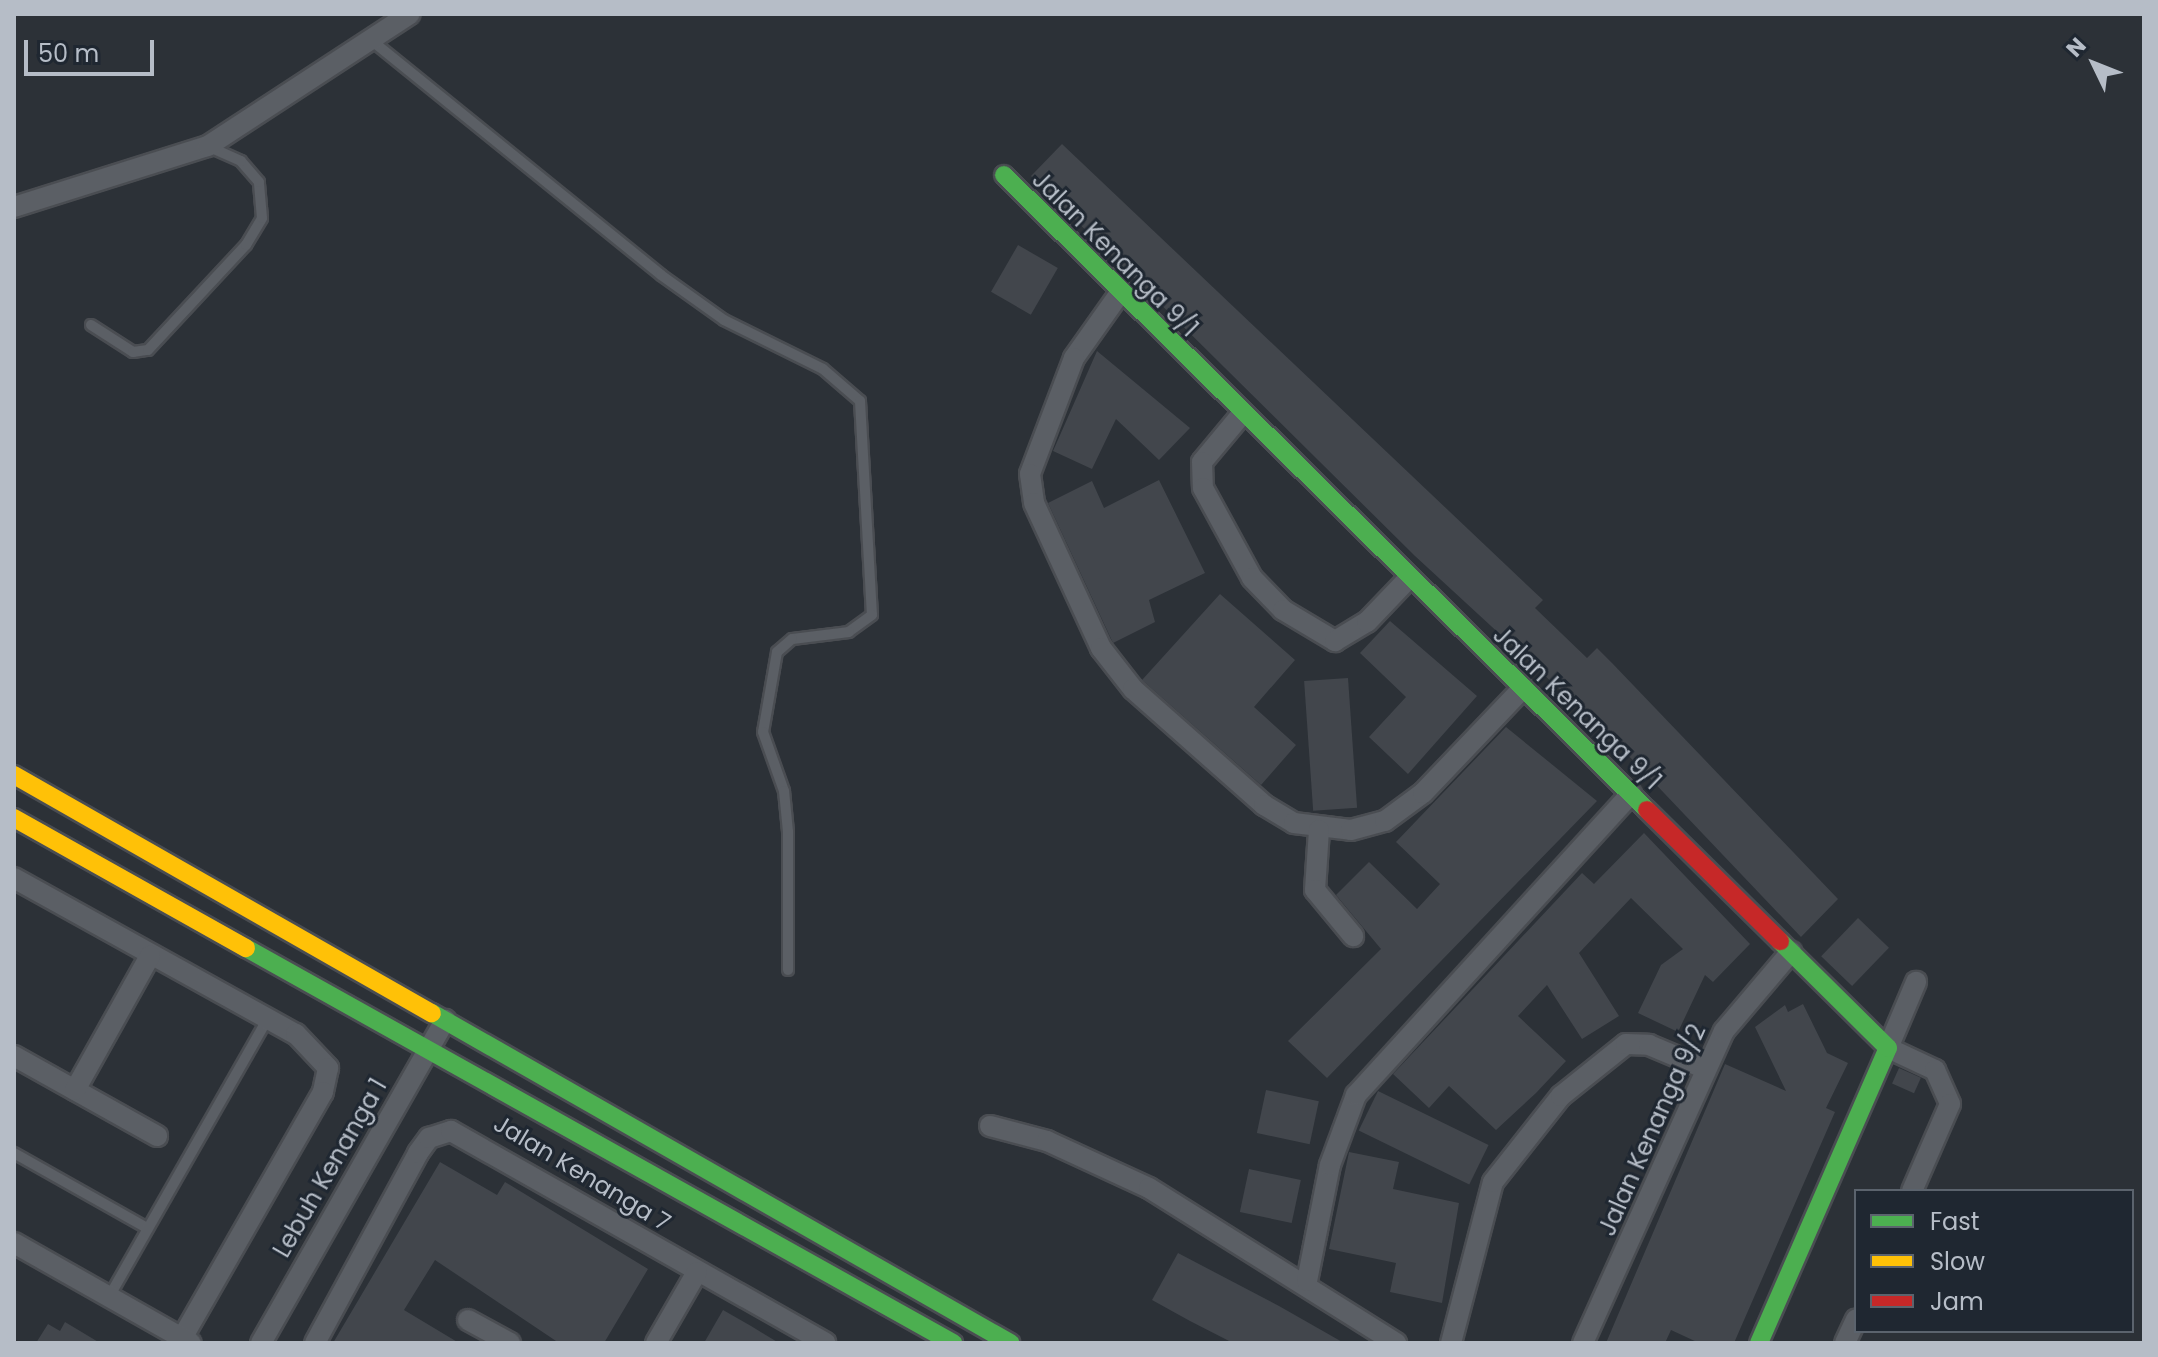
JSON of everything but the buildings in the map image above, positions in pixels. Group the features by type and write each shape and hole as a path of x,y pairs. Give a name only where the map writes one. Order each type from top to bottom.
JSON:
{"street":[{"path":"14,207 208,146 410,14"},
{"name":"Jalan Kenanga 9/1","path":"1004,175 1242,414 1888,1048"},
{"path":"1120,293 1093,323 1034,450 1034,503 1116,670 1264,805 1319,830 1385,821 1423,793 1523,688"},
{"path":"1242,414 1202,462 1203,488 1244,567 1283,610 1335,641 1367,622 1409,578"},
{"path":"14,775 1010,1343"},
{"path":"1307,1281 1330,1165 1356,1095 1631,794"},
{"path":"14,818 953,1343"},
{"path":"1319,830 1315,890 1353,936"},
{"path":"14,878 150,956 268,1018 312,1045 328,1068 323,1092 184,1341 14,1243"},
{"name":"Jalan Kenanga 9/2","path":"1583,1343 1704,1068 1748,998 1791,952"},
{"path":"75,1090 150,956"},
{"path":"1759,1343 1916,982"},
{"name":"Lebuh Kenanga 1","path":"261,1343 445,1020"},
{"path":"1451,1343 1493,1182 1561,1096 1626,1044 1649,1045 1704,1068"},
{"path":"1888,1048 1903,1067 1946,1086 1950,1104 1913,1189"},
{"path":"14,1056 157,1136"},
{"path":"990,1126 1047,1141 1149,1188 1307,1281 1396,1343"},
{"name":"Jalan Kenanga 7","path":"315,1343 418,1153 429,1138 451,1131 825,1343"},
{"path":"656,1343 697,1272"},
{"path":"468,1320 510,1343"},
{"path":"1845,1343 1854,1323"}],"lane":[{"path":"371,40 661,275 724,320 823,369 860,401 872,615 849,632 792,639 777,652 763,732 787,818 788,970"},
{"path":"91,325 133,352 148,350 246,245 262,218 259,182 241,161 208,146"},
{"path":"109,1297 268,1018"},
{"path":"14,1153 147,1228"}],"traffic: fast":[{"path":"1004,175 1647,810"},
{"path":"1759,1343 1888,1048 1780,941"},
{"path":"246,948 953,1343"},
{"path":"432,1013 1010,1343"}],"traffic: slow":[{"path":"14,775 432,1013"},
{"path":"14,818 246,948"}],"traffic: jam":[{"path":"1647,810 1780,941"}]}
